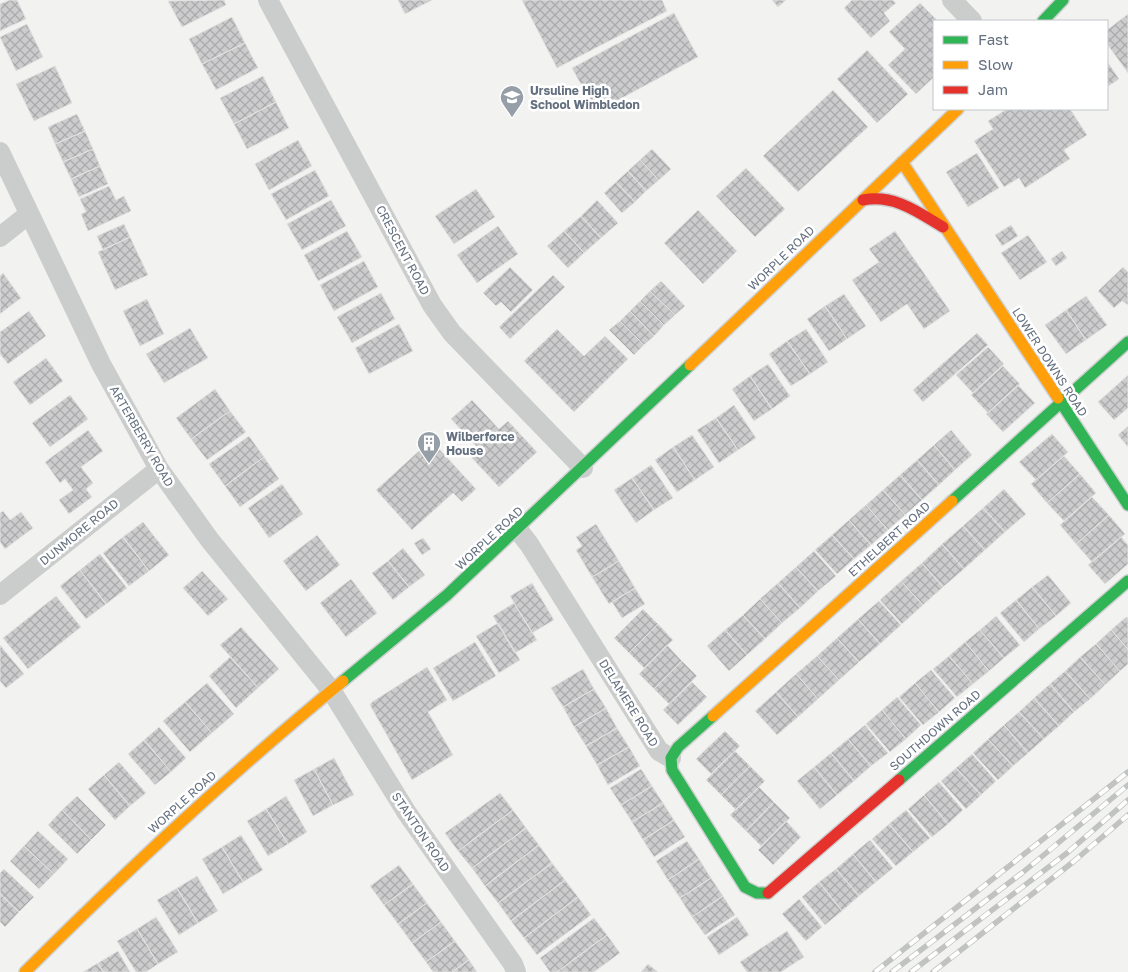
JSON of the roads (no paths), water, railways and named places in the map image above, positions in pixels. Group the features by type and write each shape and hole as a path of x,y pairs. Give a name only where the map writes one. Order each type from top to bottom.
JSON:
{"street":[{"name":"CRESCENT ROAD","path":"268,0 432,305 452,333 583,468"},
{"path":"952,0 971,20"},
{"path":"1044,20 1063,0"},
{"name":"WORPLE ROAD","path":"24,972 69,926 158,843 331,690 447,596 957,110"},
{"name":"ARTERBERRY ROAD","path":"0,152 101,364 159,469 209,539 331,690"},
{"name":"LOWER DOWNS ROAD","path":"902,162 950,232 1060,404 1128,504"},
{"name":"LOWER DOWNS ROAD","path":"863,200 873,197 891,200 911,208 950,232"},
{"path":"0,237 29,214"},
{"name":"ETHELBERT ROAD","path":"671,758 678,747 1128,342"},
{"name":"DUNMORE ROAD","path":"0,595 159,469"},
{"name":"DELAMERE ROAD","path":"518,530 529,544 659,751 671,758 672,770 745,886 758,894"},
{"name":"SOUTHDOWN ROAD","path":"758,894 770,892 1128,581"},
{"name":"STANTON ROAD","path":"331,690 406,813 513,964 516,972"}],"railway":[{"path":"875,972 1128,772"},
{"path":"892,972 1022,873 1128,785"},
{"path":"911,972 1067,853 1128,800"},
{"path":"933,972 1073,862 1128,815"}],"place":[{"name":"Ursuline High School Wimbledon","path":"512,118"},
{"name":"Wilberforce House","path":"429,464"}]}
